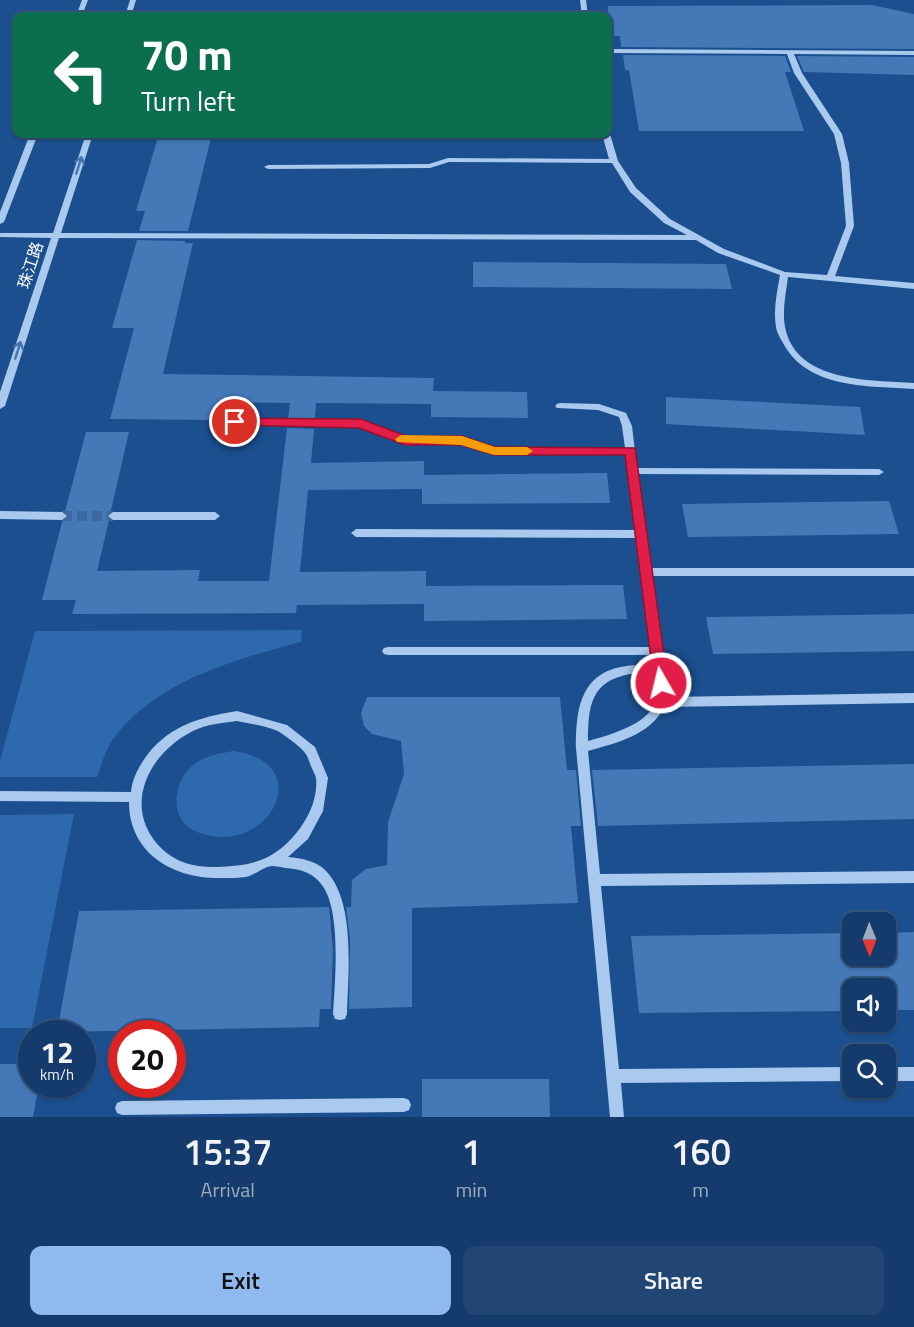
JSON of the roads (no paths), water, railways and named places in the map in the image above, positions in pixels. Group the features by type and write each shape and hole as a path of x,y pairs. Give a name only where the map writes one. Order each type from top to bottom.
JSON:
{"street":[{"path":"612,51 914,54"},
{"path":"790,52 798,73 838,134 845,163 850,226 830,278"},
{"path":"0,222 32,138"},
{"name":"珠江路","path":"0,406 88,138"},
{"path":"607,138 614,161 633,190 667,221 721,251 784,274 914,286"},
{"path":"268,167 430,166 448,160 614,161"},
{"path":"0,235 696,238"},
{"path":"784,274 780,327 789,349 806,366 821,374 845,380 914,386"},
{"path":"560,406 599,407 623,415 631,451 661,683 662,702 651,719 622,736 582,748"},
{"path":"235,422 361,424 405,441 462,441 494,451 631,451"},
{"path":"633,471 879,472"},
{"path":"0,515 62,516"},
{"path":"113,516 215,516"},
{"path":"356,533 641,534"},
{"path":"646,572 914,572"},
{"path":"388,651 657,651"},
{"path":"617,1117 581,719 583,703 590,689 613,672 631,668 650,670 661,683"},
{"path":"662,702 914,698"},
{"path":"237,716 265,719 290,730 310,747 321,769 322,794 315,820 297,843 272,861 245,872 215,874 187,870 164,859 145,842 136,820 134,797 141,772 152,757 181,732 208,720 237,716"},
{"path":"0,796 134,797"},
{"path":"272,861 306,865 322,875 333,896 342,949 340,1014"},
{"path":"594,880 914,878"},
{"path":"613,1076 842,1074"},
{"path":"896,1074 914,1074"},
{"path":"122,1108 226,1112 404,1105"}],"tunnel":[{"path":"62,516 113,516"}]}
